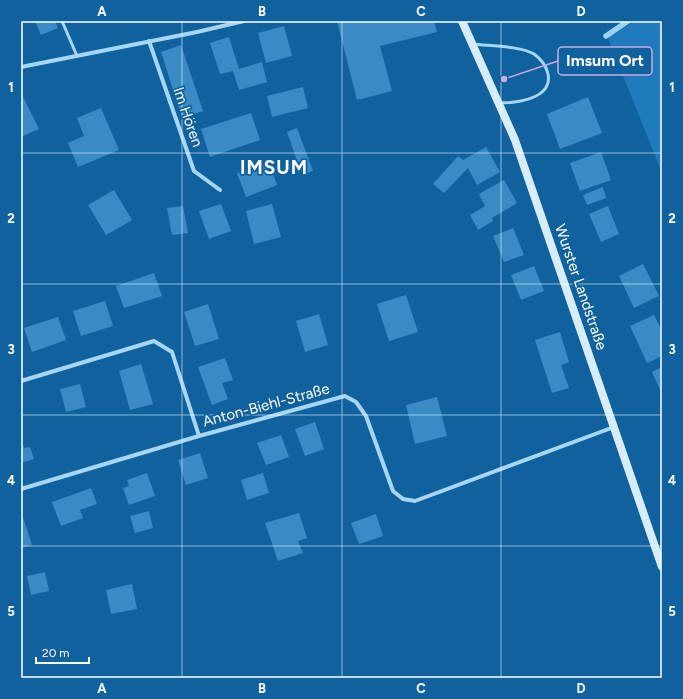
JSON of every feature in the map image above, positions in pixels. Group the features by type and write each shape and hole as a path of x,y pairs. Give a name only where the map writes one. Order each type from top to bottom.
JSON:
{"main road":[{"name":"Wurster Landstraße","path":"462,21 515,140 662,567"}],"street":[{"path":"21,67 149,42 244,21"},
{"name":"Im Hören","path":"149,42 194,171 220,190"},
{"path":"21,381 154,341 172,352 199,436"},
{"name":"Anton-Biehl-Straße","path":"21,489 199,436 344,396 356,402 366,416 394,491 403,499 415,501 615,427"}],"lane":[{"path":"62,21 77,56"},
{"path":"473,44 518,49 532,53 540,59 547,69 549,78 546,86 540,93 531,99 498,103"}],"shaded area":[{"path":"635,21 662,21 662,173 608,38"}],"building":[{"path":"35,21 55,21 58,28 41,35"},
{"path":"337,21 434,21 437,32 380,46 392,91 357,100"},
{"path":"284,26 292,56 266,63 258,33"},
{"path":"229,37 239,69 262,62 267,82 239,90 233,71 220,74 210,43"},
{"path":"181,45 203,111 182,118 161,52"},
{"path":"303,87 308,108 272,117 267,96"},
{"path":"22,95 39,129 21,137 21,96"},
{"path":"588,97 602,133 560,149 547,114"},
{"path":"101,108 119,150 78,167 68,143 84,136 77,118"},
{"path":"251,113 260,140 210,157 201,129"},
{"path":"297,128 313,171 302,175 287,132"},
{"path":"486,147 500,172 477,185 468,168 444,193 433,184 458,156 463,160"},
{"path":"601,152 611,180 580,191 570,163"},
{"path":"269,162 277,185 246,197 237,173"},
{"path":"504,180 517,203 492,218 493,221 478,230 470,215 485,206 479,194"},
{"path":"603,187 606,198 587,205 583,195"},
{"path":"114,190 132,220 106,235 88,205"},
{"path":"221,204 231,231 209,239 199,211"},
{"path":"272,204 281,237 254,244 246,211"},
{"path":"183,206 188,233 172,235 167,208"},
{"path":"608,206 619,234 601,242 589,214"},
{"path":"513,228 524,255 504,262 493,236"},
{"path":"643,264 659,296 634,308 619,276"},
{"path":"534,266 544,291 521,300 511,275"},
{"path":"154,273 162,296 124,308 116,286"},
{"path":"406,295 418,332 389,341 377,304"},
{"path":"105,301 113,326 81,336 73,311"},
{"path":"208,304 219,339 195,346 184,312"},
{"path":"319,314 328,345 305,352 296,321"},
{"path":"654,315 662,329 662,356 647,363 630,326"},
{"path":"58,317 66,340 32,352 24,328"},
{"path":"560,332 569,362 561,365 569,388 552,393 535,340"},
{"path":"225,358 233,380 222,383 228,399 212,405 198,367"},
{"path":"141,364 153,404 130,410 119,371"},
{"path":"662,367 662,394 652,372"},
{"path":"80,384 86,407 66,412 60,389"},
{"path":"437,397 447,436 415,444 406,405"},
{"path":"315,422 324,449 305,456 295,429"},
{"path":"281,435 289,457 266,465 257,443"},
{"path":"21,440 24,448 30,447 34,459 21,463"},
{"path":"200,453 208,478 186,485 178,460"},
{"path":"147,473 155,496 129,505 123,488 129,486 127,480"},
{"path":"263,473 269,493 247,500 241,480"},
{"path":"91,488 97,504 80,510 83,518 61,526 52,502"},
{"path":"21,511 32,545 21,548"},
{"path":"149,511 153,528 135,533 130,516"},
{"path":"299,513 307,538 298,541 303,553 278,561 265,523"},
{"path":"376,514 383,536 359,544 351,523"},
{"path":"45,572 49,591 31,595 27,576"},
{"path":"132,584 137,609 111,614 106,590"}],"waterway":[{"path":"606,36 628,21"}],"place":[{"name":"Imsum Ort","path":"504,79"}],"district":[{"name":"IMSUM","path":"274,167"}]}
